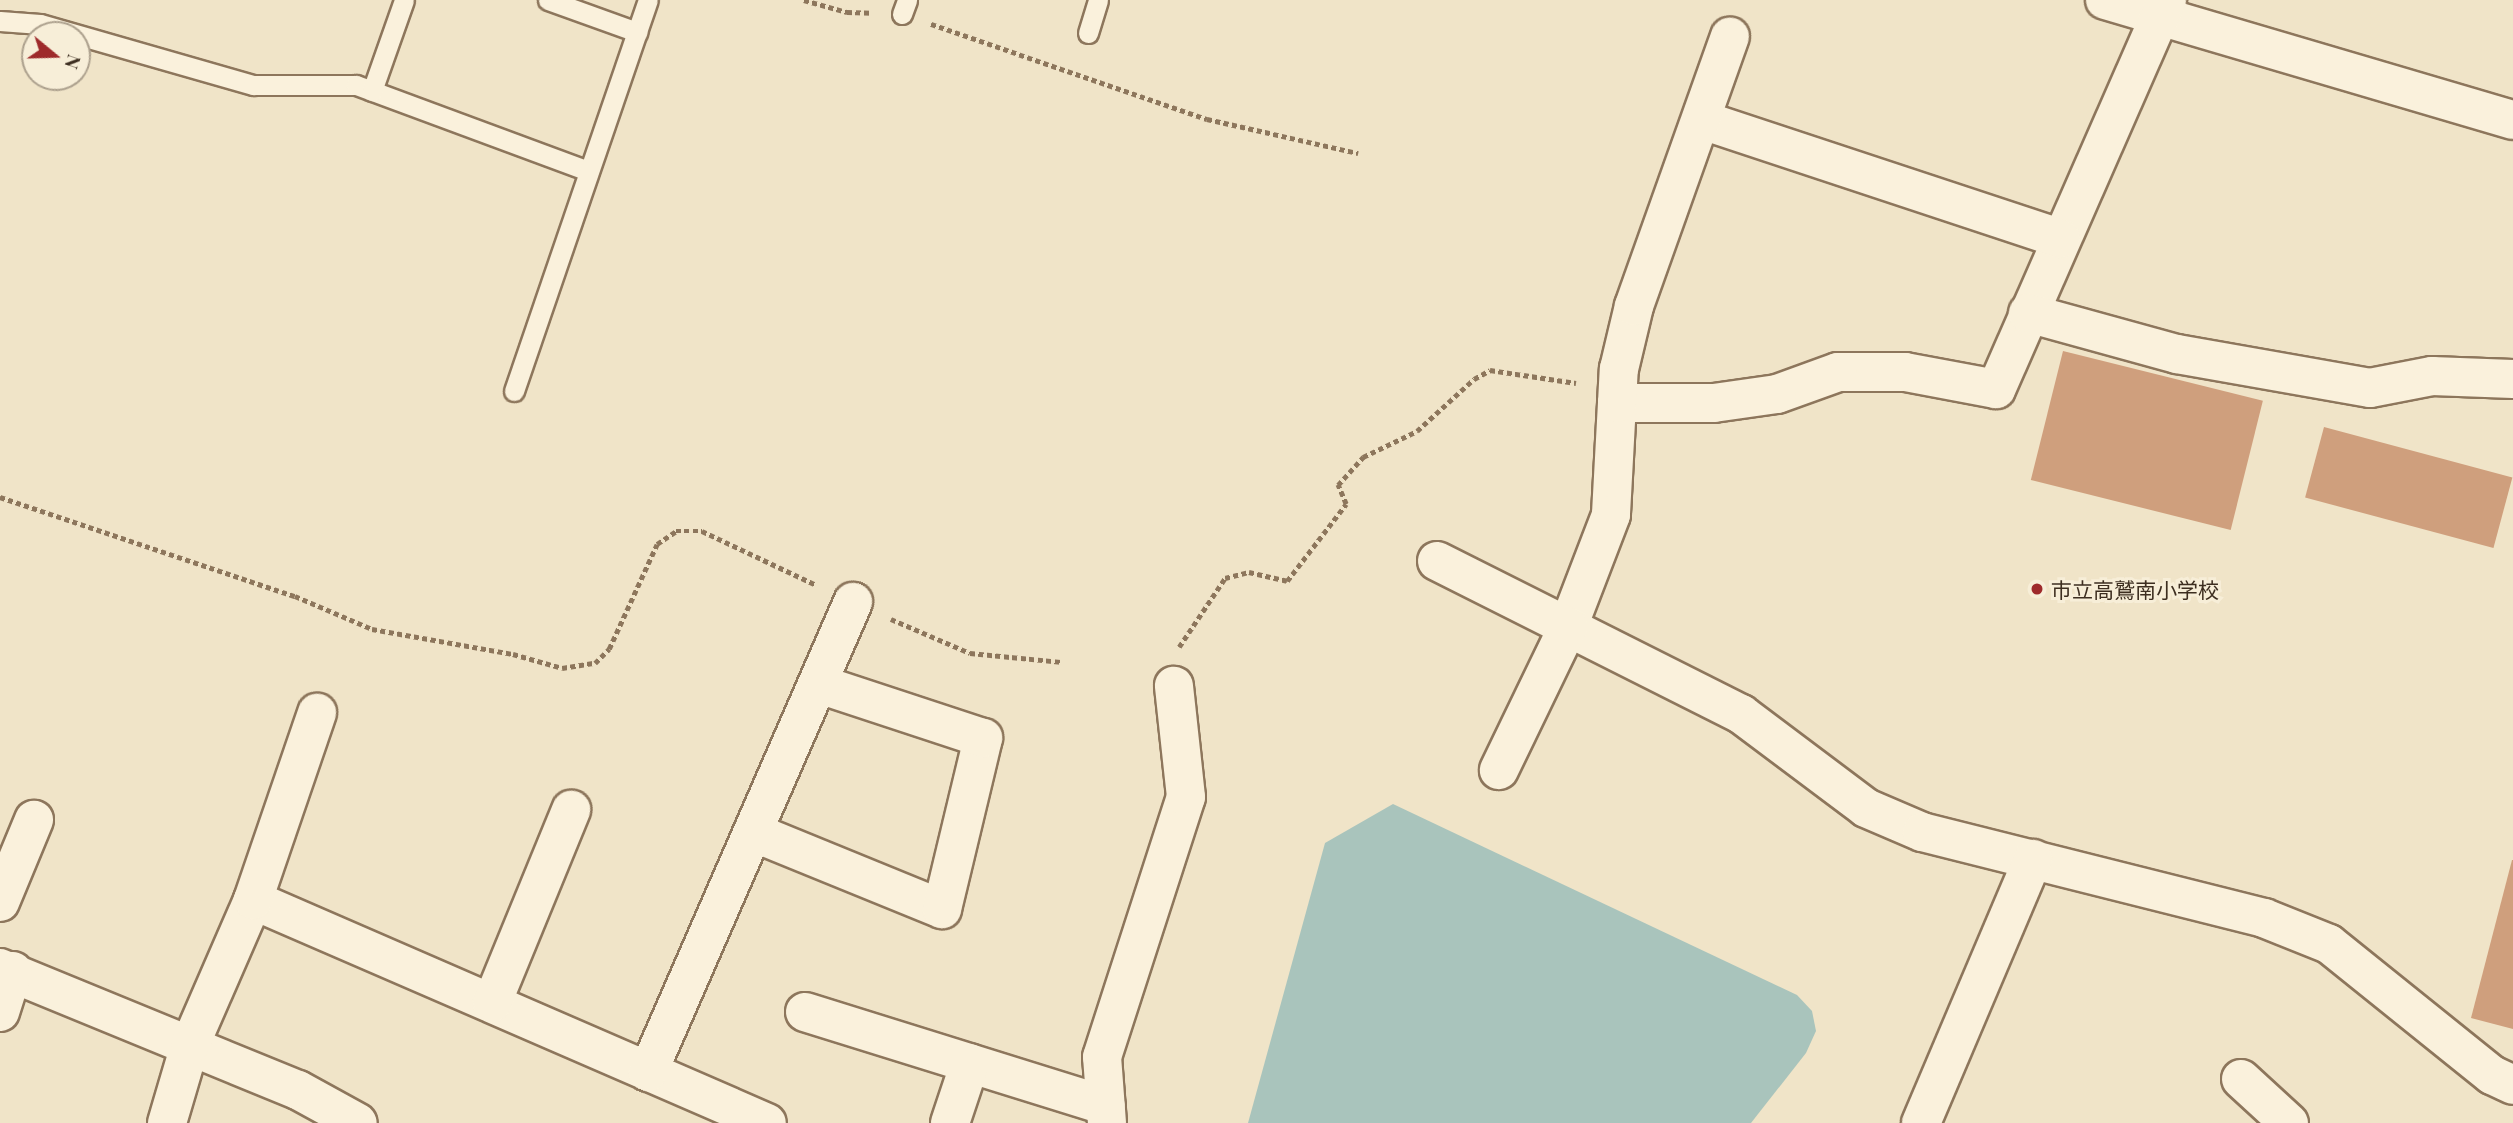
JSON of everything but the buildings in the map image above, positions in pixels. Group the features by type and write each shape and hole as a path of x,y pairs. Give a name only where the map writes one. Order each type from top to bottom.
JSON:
{"street":[{"path":"2105,0 2163,9 2513,120"},
{"path":"1617,395 1714,403 1777,394 1838,372 1905,372 1996,389 2163,9"},
{"path":"1499,770 1569,627 1611,515 1617,395 1634,306 1730,37"},
{"path":"1702,120 2061,239"},
{"path":"2028,313 2177,354 2370,388 2431,376 2513,379"},
{"path":"1437,561 1741,714 1866,808 1922,832 2264,918 2329,944 2491,1075 2513,1085"},
{"path":"648,1072 853,602"},
{"path":"753,832 942,909 983,737 819,684"},
{"path":"805,1012 970,1063 1107,1114 1101,1057 1186,797 1174,686"},
{"path":"167,1123 190,1045 253,900 317,713"},
{"path":"492,1003 570,810"},
{"path":"0,902 34,820"},
{"path":"1921,1123 2033,859"},
{"path":"253,900 767,1123"},
{"path":"0,1012 6,970 299,1090 358,1123"},
{"path":"950,1123 970,1063"},
{"path":"2241,1079 2289,1123"}],"lane":[{"path":"372,91 404,0"},
{"path":"548,0 637,32"},
{"path":"514,391 648,0"},
{"path":"1088,33 1098,0"},
{"path":"0,21 40,24 253,85 356,85 589,171"}],"path":[{"path":"804,0 848,12 905,7 1207,119 1358,153"},
{"path":"1174,686 1169,663 1225,578 1249,572 1287,581 1346,504 1338,485 1363,457 1417,430 1474,379 1490,370 1617,395"},
{"path":"0,497 295,596 372,629 513,654 562,668 595,663 609,649 657,544 676,531 702,531 970,653 1061,662"}],"water":[{"path":"1393,804 1797,995 1812,1011 1816,1031 1806,1053 1751,1123 1248,1123 1325,843"}],"place":[{"name":"市立高鷲南小学校","path":"2037,589"}]}
